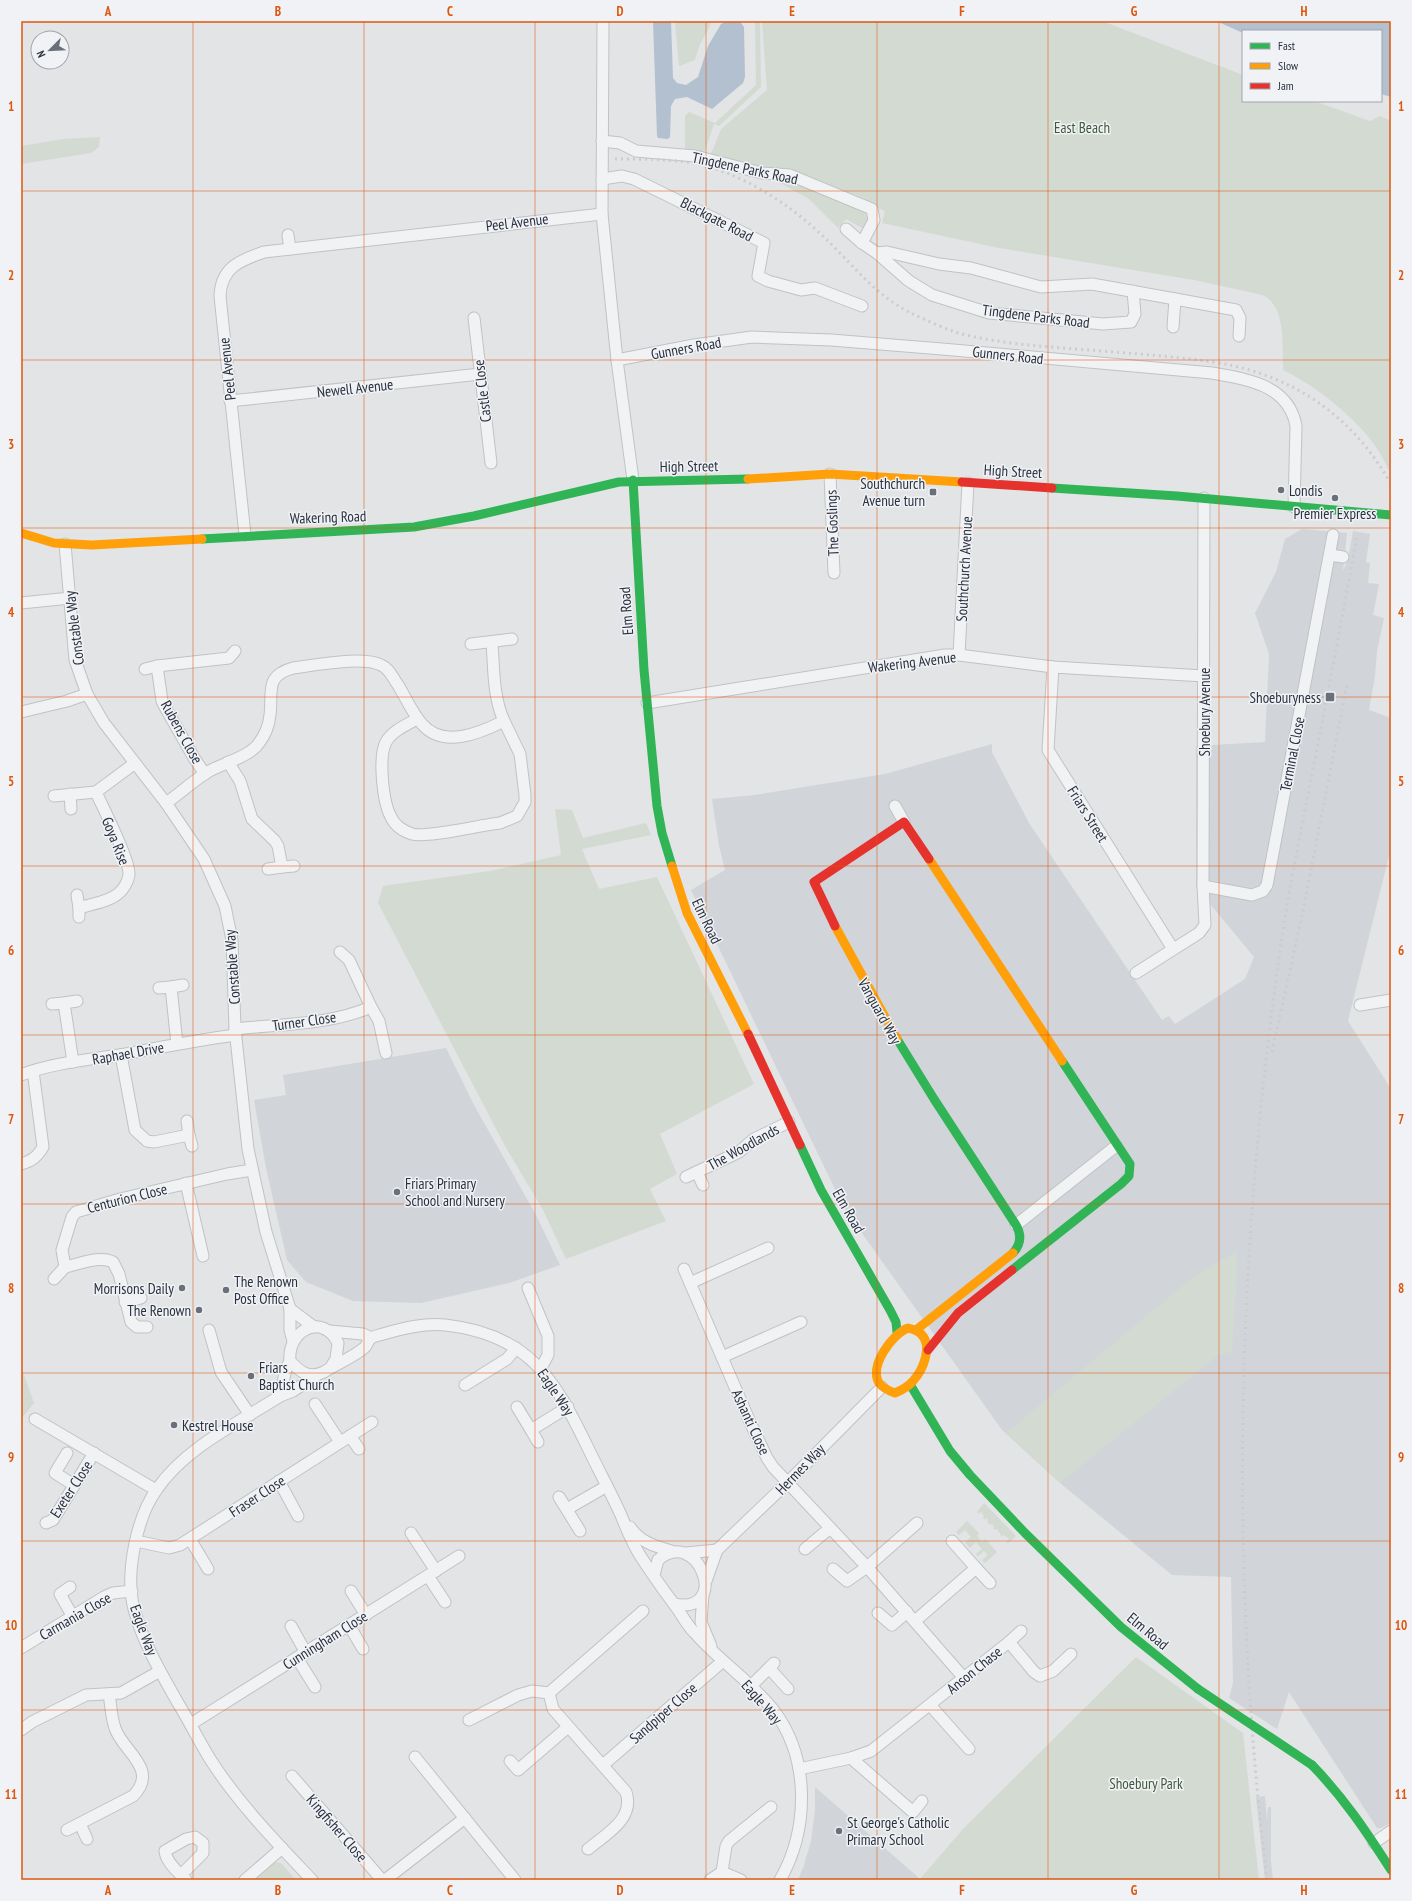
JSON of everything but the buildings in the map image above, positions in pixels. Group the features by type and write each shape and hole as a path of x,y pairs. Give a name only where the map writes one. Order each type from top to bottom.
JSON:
{"street":[{"path":"603,21 602,214 617,360 633,480"},
{"name":"Tingdene Parks Road","path":"602,141 620,143 636,151 695,156 762,173 790,175 872,209 874,220 862,244"},
{"name":"Blackgate Road","path":"602,179 622,176 634,179 764,243 758,276 768,281 801,290 815,288 862,306"},
{"name":"Peel Avenue","path":"245,535 230,401 220,286 224,276 234,266 244,259 264,252 602,214"},
{"name":"Tingdene Parks Road","path":"846,229 862,244 877,253 909,281 932,295 989,314 1102,324 1131,322 1134,314 1134,291"},
{"path":"288,235 290,249"},
{"name":"Tingdene Parks Road","path":"877,253 887,252 939,264 971,268 1041,287 1092,284 1236,310 1240,318 1239,336"},
{"path":"1173,327 1175,298"},
{"name":"Castle Close","path":"474,318 491,463"},
{"name":"Gunners Road","path":"617,360 694,345 752,337 831,340 942,349 1212,373 1237,377 1275,392 1283,398 1294,414 1296,426 1294,507"},
{"name":"Newell Avenue","path":"230,401 480,374"},
{"name":"High Street","path":"633,480 705,481 830,474 1204,498 1391,515"},
{"name":"The Goslings","path":"830,474 834,573"},
{"name":"Wakering Road","path":"21,532 44,540 65,544 92,545 245,535 414,527 474,516 609,484 633,480"},
{"name":"Elm Road","path":"633,480 639,600 657,806 662,833 680,896 687,913 757,1052 821,1190 890,1310 896,1322 897,1332"},
{"name":"Southchurch Avenue","path":"959,655 968,482"},
{"name":"Shoebury Avenue","path":"1173,949 1198,933 1205,925 1203,886 1204,498"},
{"name":"Terminal Close","path":"1203,886 1252,895 1263,891 1267,885 1333,535"},
{"name":"Constable Way","path":"65,544 75,660 87,694 104,723 166,803 204,859 225,906 234,955 236,1032 244,1117 252,1170 266,1232 290,1309 290,1330 293,1341"},
{"path":"1330,555 1343,557"},
{"path":"21,603 70,598"},
{"path":"471,644 492,643 512,639"},
{"path":"417,718 398,730 386,741 383,748 382,764 386,805 391,818 395,823 404,831 418,835 500,823 517,816 521,810 525,795 520,754 499,710 492,643"},
{"path":"145,669 157,666 228,658 235,651"},
{"name":"Wakering Avenue","path":"647,703 931,657 959,655 1053,667 1204,676"},
{"path":"166,803 206,774 259,744 267,728 270,714 270,687 278,675 285,670 293,668 361,660 379,664 390,671 417,718 429,731 435,734 448,737 478,732 504,721"},
{"name":"Rubens Close","path":"157,666 162,701 194,758 206,774"},
{"name":"Friars Street","path":"1053,667 1048,750 1173,949"},
{"path":"21,712 67,701 87,694"},
{"path":"228,762 240,781 252,819 275,841 278,846 282,867"},
{"path":"54,796 96,792 135,763"},
{"name":"Goya Rise","path":"77,895 79,913 118,894 129,876 127,862 96,792"},
{"path":"70,794 71,809"},
{"path":"894,806 1116,1146 1130,1164 1132,1171 1130,1176 1007,1276 958,1313 928,1350 916,1379 911,1386 902,1393 895,1393 882,1387 878,1380 876,1368 887,1344 897,1332 908,1328 916,1330 924,1338 928,1350"},
{"name":"Vanguard Way","path":"904,822 814,882 842,943 899,1046 1016,1225"},
{"path":"268,869 294,866"},
{"path":"1136,973 1173,949"},
{"path":"340,952 349,960 379,1021 386,1053"},
{"path":"159,988 183,985"},
{"path":"171,987 177,1044"},
{"path":"1360,1005 1391,1000"},
{"path":"52,1004 77,1001"},
{"path":"64,1003 73,1062"},
{"name":"Turner Close","path":"236,1032 357,1013 371,1006"},
{"name":"Raphael Drive","path":"21,1075 73,1062 236,1032"},
{"path":"121,1054 135,1130 147,1141 154,1142 189,1135"},
{"path":"21,1164 36,1158 43,1147 33,1071"},
{"path":"187,1121 192,1146"},
{"name":"The Woodlands","path":"686,1177 739,1152 754,1139 790,1122"},
{"path":"916,1330 1014,1252 1020,1243 1020,1231 1016,1225 1116,1146"},
{"name":"Centurion Close","path":"65,1267 62,1250 72,1217 76,1212 120,1199 186,1183 252,1170"},
{"name":"The Woodlands","path":"697,1172 703,1185"},
{"path":"186,1183 203,1256"},
{"path":"690,1283 768,1248"},
{"path":"54,1279 65,1267 105,1259 114,1262 119,1274 131,1322 137,1327 147,1327"},
{"path":"999,1263 1007,1276"},
{"name":"Ashanti Close","path":"684,1270 767,1458 867,1567 964,1678"},
{"path":"528,1288 548,1336 548,1355 541,1368"},
{"path":"125,1302 141,1298"},
{"path":"290,1309 314,1327"},
{"path":"722,1357 802,1322"},
{"name":"Eagle Way","path":"331,1367 365,1348 371,1338 410,1326 439,1324 461,1327 481,1332 516,1348 541,1368 568,1407 621,1515 629,1536 654,1575"},
{"path":"280,1396 286,1369 290,1361 290,1348 293,1341 305,1330 314,1327 324,1328 329,1331 338,1343 336,1358 331,1367 317,1375 309,1375 302,1372 290,1361"},
{"path":"209,1330 220,1372 250,1415"},
{"path":"329,1331 363,1334 371,1338"},
{"path":"465,1385 507,1359 516,1348"},
{"name":"Eagle Way","path":"312,1880 282,1848 227,1782 210,1759 160,1672 144,1637 134,1608 132,1591 136,1541 142,1516 156,1490 173,1468 190,1453 280,1396 293,1391 317,1375"},
{"name":"Elm Road","path":"911,1386 950,1451 1003,1510 1121,1627 1198,1689 1312,1766 1336,1790 1391,1870"},
{"name":"Hermes Way","path":"706,1581 717,1550 788,1482 882,1387"},
{"path":"315,1404 340,1442"},
{"path":"530,1430 568,1407"},
{"path":"517,1408 538,1442"},
{"name":"Exeter Close","path":"35,1419 156,1490"},
{"name":"Fraser Close","path":"136,1541 170,1548 180,1546 372,1422"},
{"path":"350,1436 359,1449"},
{"path":"67,1453 55,1473 74,1486"},
{"name":"Exeter Close","path":"46,1523 53,1520 94,1453"},
{"path":"279,1481 298,1516"},
{"path":"567,1510 607,1486"},
{"path":"559,1497 580,1531"},
{"name":"Eagle Way","path":"621,1515 635,1535 644,1543 671,1552"},
{"path":"833,1570 847,1581 867,1567 917,1522"},
{"path":"805,1549 830,1528"},
{"path":"411,1533 445,1602"},
{"path":"190,1539 208,1569"},
{"path":"952,1541 990,1583"},
{"path":"686,1553 698,1565 706,1581 704,1595 689,1605 674,1604 659,1585 654,1575 658,1560 671,1552 686,1553 717,1550"},
{"name":"Cunningham Close","path":"191,1724 459,1556"},
{"path":"915,1621 976,1568"},
{"path":"70,1587 60,1594 73,1617"},
{"name":"Carmania Close","path":"21,1648 104,1597 113,1593 132,1591"},
{"path":"352,1592 366,1615"},
{"name":"Eagle Way","path":"704,1595 701,1622 712,1649"},
{"name":"Eagle Way","path":"674,1604 694,1632 751,1686 775,1712 782,1723 796,1754 802,1804 798,1829 790,1859 780,1880"},
{"path":"469,1720 518,1695 532,1691 549,1693 643,1611"},
{"path":"878,1613 892,1625 906,1612"},
{"path":"349,1625 363,1649"},
{"path":"291,1626 301,1655 315,1687"},
{"path":"1009,1642 1021,1632"},
{"name":"Anson Chase","path":"799,1769 851,1758 871,1752 1009,1642 1034,1672 1040,1676 1053,1671 1071,1654"},
{"name":"Sandpiper Close","path":"603,1765 723,1661"},
{"path":"751,1686 771,1666 788,1689"},
{"path":"21,1730 32,1722 86,1695 121,1692 160,1672"},
{"path":"549,1693 553,1709 626,1792 629,1801 628,1810 623,1819 588,1849"},
{"path":"67,1830 133,1796 139,1790 143,1780 143,1774 137,1760 118,1735 115,1728 109,1694"},
{"path":"930,1706 969,1749"},
{"path":"510,1761 518,1770 568,1727"},
{"path":"415,1757 515,1880"},
{"path":"851,1758 913,1812 922,1801"},
{"name":"Kingfisher Close","path":"292,1776 382,1880"},
{"path":"710,1880 722,1872 726,1846 729,1841 771,1807"},
{"path":"385,1880 465,1818"},
{"path":"80,1824 87,1839"},
{"path":"1374,1844 1391,1831"},
{"path":"245,1880 282,1848"},
{"path":"722,1872 741,1880"}],"shaded area":[{"path":"1302,529 1347,533 1343,571 1348,559 1353,531 1370,534 1366,562 1370,563 1368,583 1379,584 1373,615 1384,618 1377,651 1375,676 1369,710 1391,718 1391,848 1348,1021 1391,1089 1391,1823 1381,1828 1377,1828 1289,1692 1277,1729 1229,1698 1233,1683 1231,1577 1172,1575 1060,1483 1002,1430 844,1208 691,890 725,870 719,846 712,799 755,795 885,774 992,744 992,752 1029,823 1162,1020 1169,1016 1175,1024 1245,979 1254,957 1196,887 1196,746 1265,742 1269,654 1255,613 1276,572 1285,539"},
{"name":"Friars Primary School and Nursery","path":"446,1048 474,1105 536,1215 560,1265 509,1283 421,1303 353,1301 306,1282 287,1260 266,1168 254,1100 286,1095 283,1075"},
{"name":"St George's Catholic Primary School","path":"815,1787 919,1878 917,1880 798,1880 811,1841 815,1810"},
{"path":"1265,1796 1267,1822 1268,1807 1271,1807 1271,1861 1273,1880 1265,1880 1256,1797"}],"green space":[{"path":"675,21 711,21 709,28 700,44 695,60 679,66"},
{"path":"755,21 760,21 761,87 719,126 714,124 704,153 685,151 685,116 689,112 715,123 756,85"},
{"name":"East Beach","path":"762,21 1102,21 1242,75 1242,102 1317,102 1370,121 1380,116 1391,121 1391,475 1380,453 1370,439 1348,415 1309,385 1283,370 1283,340 1280,318 1271,301 1263,295 1194,280 999,248 882,223 885,211 875,207 864,198 794,170 766,169 711,154 721,129 767,90"},
{"path":"100,137 99,147 91,153 21,164 21,146 63,139"},
{"path":"781,178 825,191 826,196 837,201 841,199 863,209 868,220 865,228 862,228 846,219 838,228 809,199 777,181"},
{"path":"555,809 572,810 583,838 646,823 651,835 582,849 599,889 657,877 754,1084 660,1134 677,1174 650,1189 666,1221 566,1259 543,1210 505,1146 378,903 383,886 490,871 561,855"},
{"path":"1237,1251 1237,1277 1232,1352 1218,1355 1060,1483 1006,1433 1193,1277"},
{"path":"21,1367 34,1403 21,1419"},
{"path":"984,1503 1016,1536 1008,1543 1006,1542 1009,1539 1004,1535 1002,1537 997,1529 995,1530 993,1528 994,1526 992,1524 990,1525 987,1522 988,1520 986,1518 984,1520 984,1516 981,1512 979,1514 977,1512"},
{"path":"967,1521 979,1533 977,1536 982,1542 985,1539 997,1552 985,1563 982,1560 988,1555 984,1551 978,1556 976,1554 982,1549 976,1542 970,1548 965,1542 971,1537 965,1530 959,1535 956,1532"},
{"name":"Shoebury Park","path":"1136,1657 1243,1733 1259,1880 919,1880 963,1829"},
{"path":"274,1862 281,1863 296,1880 253,1880"}],"water":[{"path":"653,21 671,21 673,78 677,83 686,85 698,77 708,46 721,24 725,22 740,22 744,27 745,77 743,83 712,109 687,97 675,99 671,106 670,137 668,139 658,138 657,136"},
{"path":"1216,21 1391,21 1391,97 1382,94 1382,30 1242,30 1242,33"}],"railway":[{"path":"615,159 687,162 706,166 744,180 762,190 796,213 826,239 866,280 888,299 913,314 955,332 995,341 1213,362 1242,368 1269,376 1294,388 1317,402 1338,418 1358,438 1375,459 1391,484"},
{"path":"1267,1880 1255,1766 1247,1652 1243,1537 1243,1422 1246,1307 1253,1192 1264,1078 1286,914 1294,864 1357,537"},
{"path":"1272,1052 1303,911 1347,684"}],"traffic: fast":[{"path":"202,539 414,527 474,516 619,482 748,479"},
{"path":"633,480 644,670 657,806 662,833 672,866"},
{"path":"1052,488 1177,496 1391,515"},
{"path":"897,1039 1016,1225 1020,1239 1018,1246 1013,1253"},
{"path":"1012,1270 1121,1184 1129,1176 1130,1164 1062,1061"},
{"path":"800,1145 821,1190 890,1310 896,1322 897,1332"},
{"path":"911,1386 950,1451 970,1475 1025,1533 1121,1627 1198,1689"},
{"path":"1198,1689 1312,1765"},
{"path":"1312,1765 1324,1777 1354,1815 1391,1870"}],"traffic: slow":[{"path":"748,479 830,474 962,482"},
{"path":"21,533 54,543 92,545 202,539"},
{"path":"929,859 1062,1061"},
{"path":"672,866 687,913 748,1034"},
{"path":"835,926 897,1039"},
{"path":"916,1330 1013,1253"},
{"path":"908,1328 917,1331 924,1338 927,1351 926,1357 920,1371 913,1381 905,1388 895,1393 886,1389 879,1383 877,1368 884,1351 889,1344 902,1331 908,1328"}],"traffic: jam":[{"path":"962,482 1052,488"},
{"path":"835,926 814,882 904,822 929,859"},
{"path":"748,1034 800,1145"},
{"path":"928,1350 958,1313 1012,1270"}],"place":[{"name":"Londis","path":"1281,490"},
{"name":"Southchurch Avenue turn","path":"933,492"},
{"name":"Premier Express","path":"1335,498"},
{"name":"Shoeburyness","path":"1330,697"},
{"name":"Friars Primary School and Nursery","path":"397,1192"},
{"name":"Morrisons Daily","path":"182,1288"},
{"name":"The Renown Post Office","path":"226,1290"},
{"name":"The Renown","path":"199,1310"},
{"name":"Friars Baptist Church","path":"251,1376"},
{"name":"Kestrel House","path":"174,1425"},
{"name":"St George's Catholic Primary School","path":"839,1831"}]}
